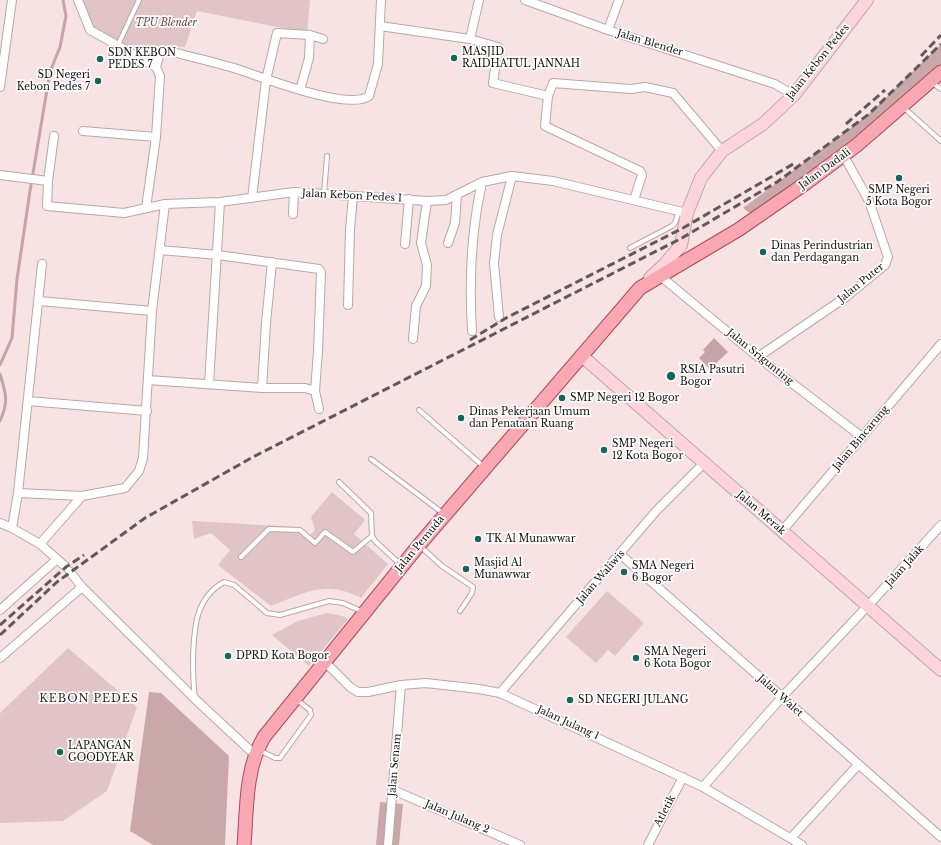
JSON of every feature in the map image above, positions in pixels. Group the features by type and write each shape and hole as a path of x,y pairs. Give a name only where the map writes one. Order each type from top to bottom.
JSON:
{"main road":[{"name":"Jalan Dadali","path":"659,275 738,230 846,159 902,107 936,85 941,72"},
{"name":"Jalan Pemuda","path":"244,845 249,784 256,752 295,698 418,545 640,288 659,275"}],"street":[{"path":"0,87 12,0"},
{"path":"78,0 90,30 118,44 156,67 160,76 156,137 146,208"},
{"path":"156,67 160,53 164,50 244,71 266,80 300,90 334,98 364,100 369,96 378,64 381,0"},
{"path":"470,39 479,0"},
{"name":"Jalan Blender","path":"525,0 608,30 680,52 776,85 794,95"},
{"path":"608,30 619,0"},
{"name":"Jalan Kebon Pedes","path":"640,288 664,265 681,245 683,212 701,178 722,151 764,124 794,95 867,0"},
{"path":"380,26 470,39 498,47 493,83 548,96"},
{"path":"252,198 266,80 277,33 310,35 323,39"},
{"path":"300,90 309,58 310,35"},
{"path":"634,200 642,175 640,171 545,126 548,96 552,83 631,89 645,87 673,93 722,151"},
{"path":"82,131 156,137"},
{"path":"0,175 48,181 54,136"},
{"name":"Jalan Puter","path":"758,357 846,297 885,265 887,261 888,257 884,242 869,201 846,159"},
{"path":"499,317 494,263 499,228 512,176"},
{"name":"Jalan Kebon Pedes I","path":"48,181 48,206 124,213 165,204 220,202 294,192 427,201 446,200 482,182 512,176 553,181 683,212"},
{"path":"472,331 470,291 472,251 476,206 482,182"},
{"path":"293,214 294,192"},
{"path":"448,243 455,223 457,195"},
{"path":"348,304 350,230 353,196"},
{"path":"404,244 409,199"},
{"path":"413,339 416,306 426,286 427,264 421,243 427,201"},
{"path":"209,384 218,255 220,202"},
{"path":"18,493 82,496 125,488 134,478 143,458 152,311 165,204"},
{"path":"681,245 684,250 691,254 699,253"},
{"path":"160,250 218,255 315,267 321,272 315,391 319,409"},
{"path":"262,388 272,262"},
{"path":"12,528 18,493 42,264"},
{"name":"Jalan Srigunting","path":"659,275 758,357 862,437"},
{"path":"39,301 152,311"},
{"name":"Jalan Bincarung","path":"782,531 941,344"},
{"name":"Jalan Merak","path":"582,356 941,670"},
{"path":"148,380 262,388 298,388 315,391"},
{"path":"28,401 147,411"},
{"name":"Jalan Waliwis","path":"500,693 656,510 704,462"},
{"path":"40,544 82,496"},
{"path":"0,523 40,544 68,570 82,587 196,700 256,752"},
{"name":"Jalan Jalak","path":"703,787 782,697 868,606 941,525"},
{"name":"Jalan Walet","path":"620,554 941,837"},
{"path":"0,610 56,560"},
{"path":"0,658 82,587"},
{"name":"Jalan Julang 1","path":"324,662 350,687 358,692 368,692 401,685 426,683 456,685 500,693 703,787 802,845"},
{"name":"Jalan Senam","path":"388,845 401,685"},
{"path":"791,838 858,765"},
{"name":"Atletik","path":"648,845 683,777"},
{"name":"Jalan Julang 2","path":"393,790 520,845"}],"lane":[{"path":"118,44 139,0"},
{"path":"902,107 941,141"},
{"path":"324,194 327,156"},
{"path":"630,248 672,226 683,212"},
{"path":"419,410 485,468"},
{"path":"371,459 445,514"},
{"path":"339,482 371,513 372,536 375,541 402,566"},
{"path":"241,557 269,529 300,530 315,543 325,532 353,552 372,536"},
{"path":"418,545 442,566 473,587 472,593 460,611"},
{"path":"196,700 193,668 195,620 205,601 219,585 224,582 234,585 267,613 274,615 280,615 329,601 344,603 363,612"},
{"path":"256,752 280,758 311,715 310,710 295,698"}],"green space":[{"name":"TPU Blender","path":"78,0 310,0 307,33 197,11 185,47 118,45 90,30"},
{"path":"332,492 365,520 354,534 388,564 361,598 337,589 326,589 305,593 271,606 218,565 230,550 211,533 194,539 192,521 298,527 308,537 315,530 311,517"},
{"path":"607,591 644,623 615,656 608,650 596,663 566,637"},
{"path":"327,613 342,616 348,619 309,666 272,635 298,621"},
{"name":"LAPANGAN GOODYEAR","path":"68,648 137,707 107,791 63,821 0,823 0,713"}],"shaded area":[{"path":"941,44 941,71 756,218 743,208 869,114"},
{"path":"714,338 728,352 710,369 699,358 705,352 703,350"},
{"path":"149,692 161,693 229,756 225,845 153,845 130,831"},
{"path":"380,802 403,804 399,845 376,845"}],"waterway":[{"path":"0,365 12,338 17,279 30,191 50,72 60,47 66,16 63,0"},
{"path":"0,374 6,398 5,408 0,421"}],"railway":[{"path":"921,56 941,35"},
{"path":"0,635 57,582 145,518 253,457 682,238 777,182 869,114 941,44"},
{"path":"846,124 885,90"},
{"path":"470,340 506,318 683,228 795,163"},
{"path":"0,625 66,567 84,555"}],"place":[{"name":"MASJID RAIDHATUL JANNAH","path":"454,58"},
{"name":"SDN KEBON PEDES 7","path":"100,59"},
{"name":"SD Negeri Kebon Pedes 7","path":"98,81"},
{"name":"SMP Negeri 5 Kota Bogor","path":"899,178"},
{"name":"Dinas Perindustrian dan Perdagangan","path":"763,252"},
{"name":"RSIA Pasutri Bogor","path":"671,376"},
{"name":"SMP Negeri 12 Bogor","path":"562,398"},
{"name":"Dinas Pekerjaan Umum dan Penataan Ruang","path":"461,418"},
{"name":"SMP Negeri 12 Kota Bogor","path":"604,450"},
{"name":"TK Al Munawwar","path":"478,539"},
{"name":"Masjid Al Munawwar","path":"466,569"},
{"name":"SMA Negeri 6 Bogor","path":"624,572"},
{"name":"DPRD Kota Bogor","path":"228,656"},
{"name":"SMA Negeri 6 Kota Bogor","path":"636,658"},
{"name":"SD NEGERI JULANG","path":"570,700"},
{"name":"LAPANGAN GOODYEAR","path":"60,752"}],"district":[{"name":"KEBON PEDES","path":"89,699"}]}
